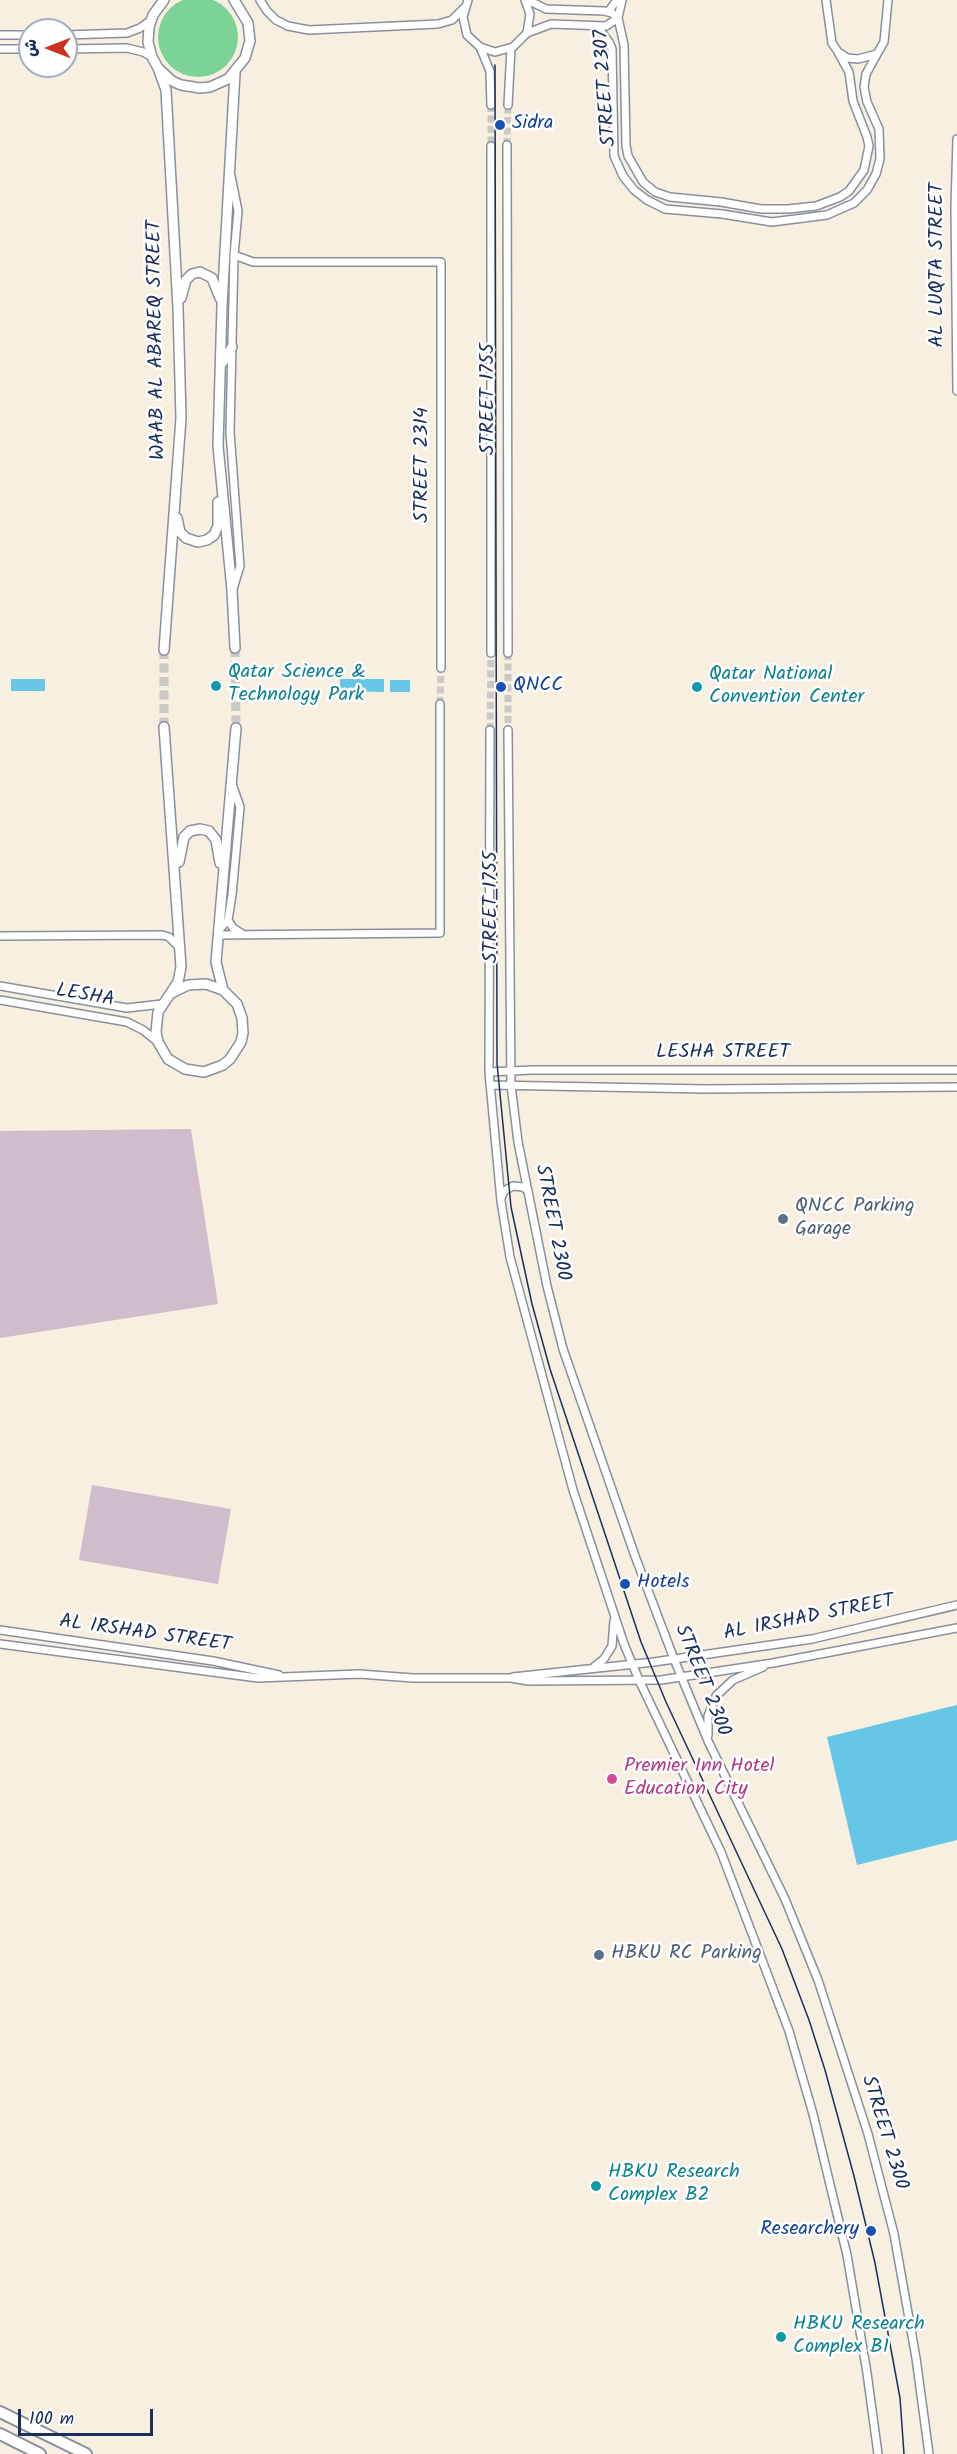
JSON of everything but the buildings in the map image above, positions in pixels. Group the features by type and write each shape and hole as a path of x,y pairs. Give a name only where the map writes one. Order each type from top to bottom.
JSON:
{"main road":[{"path":"0,2412 86,2454"},
{"path":"0,2434 40,2454"}],"street":[{"path":"260,0 276,20 288,27 309,30 438,24 452,20 464,8 468,0"},
{"path":"464,8 463,17 467,35 480,47 495,52 511,48 527,33 530,14 527,0"},
{"name":"STREET 2307","path":"527,0 552,11 608,12 618,18 624,45 626,145 628,156 643,182 655,192 670,197 761,209 816,206 840,197 849,191 864,170 868,146 867,137 853,101 849,72 832,43 826,0"},
{"path":"608,12 616,0"},
{"path":"618,18 622,0"},
{"name":"STREET 2307","path":"597,26 612,49 613,148 618,167 628,184 647,200 665,209 772,222 827,215 854,203 867,190 876,174 880,159 879,129 867,102 864,87 866,74 884,42 888,0"},
{"path":"161,2 151,20 148,42 152,57 164,75 181,85 200,88 219,84 235,73 245,58 250,41 248,23 238,2"},
{"name":"STREET 2307","path":"527,33 551,24 606,26 618,18"},
{"path":"78,35 127,33 151,20"},
{"path":"0,35 18,35"},
{"path":"480,47 490,71 490,105"},
{"path":"78,49 127,48 152,57"},
{"path":"508,105 511,48"},
{"path":"0,49 18,49"},
{"path":"838,52 846,58 858,59 877,54"},
{"name":"WAAB AL ABAREQ STREET","path":"158,68 166,90 178,308 181,418 164,650"},
{"path":"175,501 178,527 182,535 194,542 202,542 211,538 218,526 222,306 235,73"},
{"name":"AL LUQTA STREET","path":"957,139 955,207 957,391"},
{"name":"STREET 1755","path":"507,145 508,653"},
{"name":"STREET 1755","path":"491,146 491,653"},
{"path":"229,168 238,211 234,255 230,432 240,566 232,590"},
{"path":"234,255 253,261"},
{"path":"235,275 242,267 253,261"},
{"name":"STREET 2314","path":"253,261 441,262 441,668"},
{"path":"178,308 186,280 192,274 200,272 212,278 222,306"},
{"path":"220,370 232,347"},
{"path":"219,464 232,590 235,648"},
{"path":"218,933 245,935 440,933 440,704"},
{"path":"164,727 177,890"},
{"path":"223,990 216,962 236,728"},
{"name":"STREET 1755","path":"490,730 490,1085"},
{"name":"STREET 1755","path":"508,730 511,1085"},
{"path":"218,933 228,920 232,895 240,807 232,783"},
{"path":"172,993 180,976 181,949 176,920 182,841 190,831 196,829 209,831 216,840 222,889"},
{"path":"0,936 162,935 172,930 176,920"},
{"path":"228,920 233,928 245,935"},
{"path":"162,935 172,940 181,949"},
{"path":"197,983 223,990 237,1004 242,1018 243,1033 239,1046 231,1059 223,1065 204,1072 185,1069 168,1059 158,1042 156,1022 162,1004 180,988 197,983"},
{"path":"0,986 127,1008 162,1004"},
{"name":"LESHA","path":"0,1000 127,1022 143,1029 158,1042"},
{"name":"LESHA STREET","path":"489,1072 511,1070 957,1070"},
{"path":"490,1085 501,1201 510,1257 573,1490 632,1664 721,1852 789,2031 813,2114 848,2262 878,2454"},
{"name":"LESHA STREET","path":"490,1085 706,1089 957,1087"},
{"name":"STREET 2300","path":"511,1085 541,1263 563,1349 634,1556 681,1677 708,1741 785,1899 818,1980 868,2134 894,2234 916,2358 929,2454"},
{"path":"501,1201 501,1196 508,1188 518,1185 527,1190"},
{"name":"AL IRSHAD STREET","path":"511,1678 674,1659 812,1639 957,1605"},
{"path":"594,1667 604,1659 612,1646 614,1616"},
{"name":"AL IRSHAD STREET","path":"0,1644 239,1677 359,1674 413,1678 511,1678 528,1681 639,1680 681,1677 773,1663 957,1628"},
{"name":"AL IRSHAD STREET","path":"0,1629 18,1634 213,1661 285,1676"},
{"name":"AL IRSHAD STREET","path":"708,1741 708,1716 716,1696 733,1680 773,1663"}],"shaded area":[{"path":"191,1129 218,1304 0,1338 0,1131"},
{"path":"92,1485 231,1509 218,1584 79,1560"}],"green space":[{"path":"198,-3 213,0 226,9 235,22 238,37 235,52 226,65 213,74 198,77 183,74 170,65 161,52 158,37 161,22 170,9 183,0"}],"water":[{"path":"11,679 45,679 45,691 11,691"},
{"path":"340,679 384,679 384,692 340,691"},
{"path":"390,680 410,680 410,692 390,692"},
{"path":"957,1705 957,1840 857,1865 827,1737"}],"tunnel":[{"path":"491,105 491,146"},
{"path":"507,145 508,105"},
{"path":"235,648 236,728"},
{"path":"164,650 164,727"},
{"path":"490,730 491,653"},
{"path":"508,653 508,730"},
{"path":"440,704 441,668"}],"tram line":[{"path":"495,65 497,1063 511,1207 532,1304 550,1369 641,1642 666,1702 782,1949 825,2070 875,2263 900,2398 904,2454"}],"place":[{"name":"Sidra","path":"500,125"},
{"name":"Qatar Science & Technology Park","path":"216,686"},
{"name":"QNCC","path":"501,687"},
{"name":"Qatar National Convention Center","path":"697,687"},
{"name":"QNCC Parking Garage","path":"783,1219"},
{"name":"Hotels","path":"625,1584"},
{"name":"Premier Inn Hotel Education City","path":"612,1779"},
{"name":"HBKU RC Parking","path":"599,1955"},
{"name":"HBKU Research Complex B2","path":"596,2186"},
{"name":"Researchery","path":"871,2231"},
{"name":"HBKU Research Complex B1","path":"781,2337"}]}
